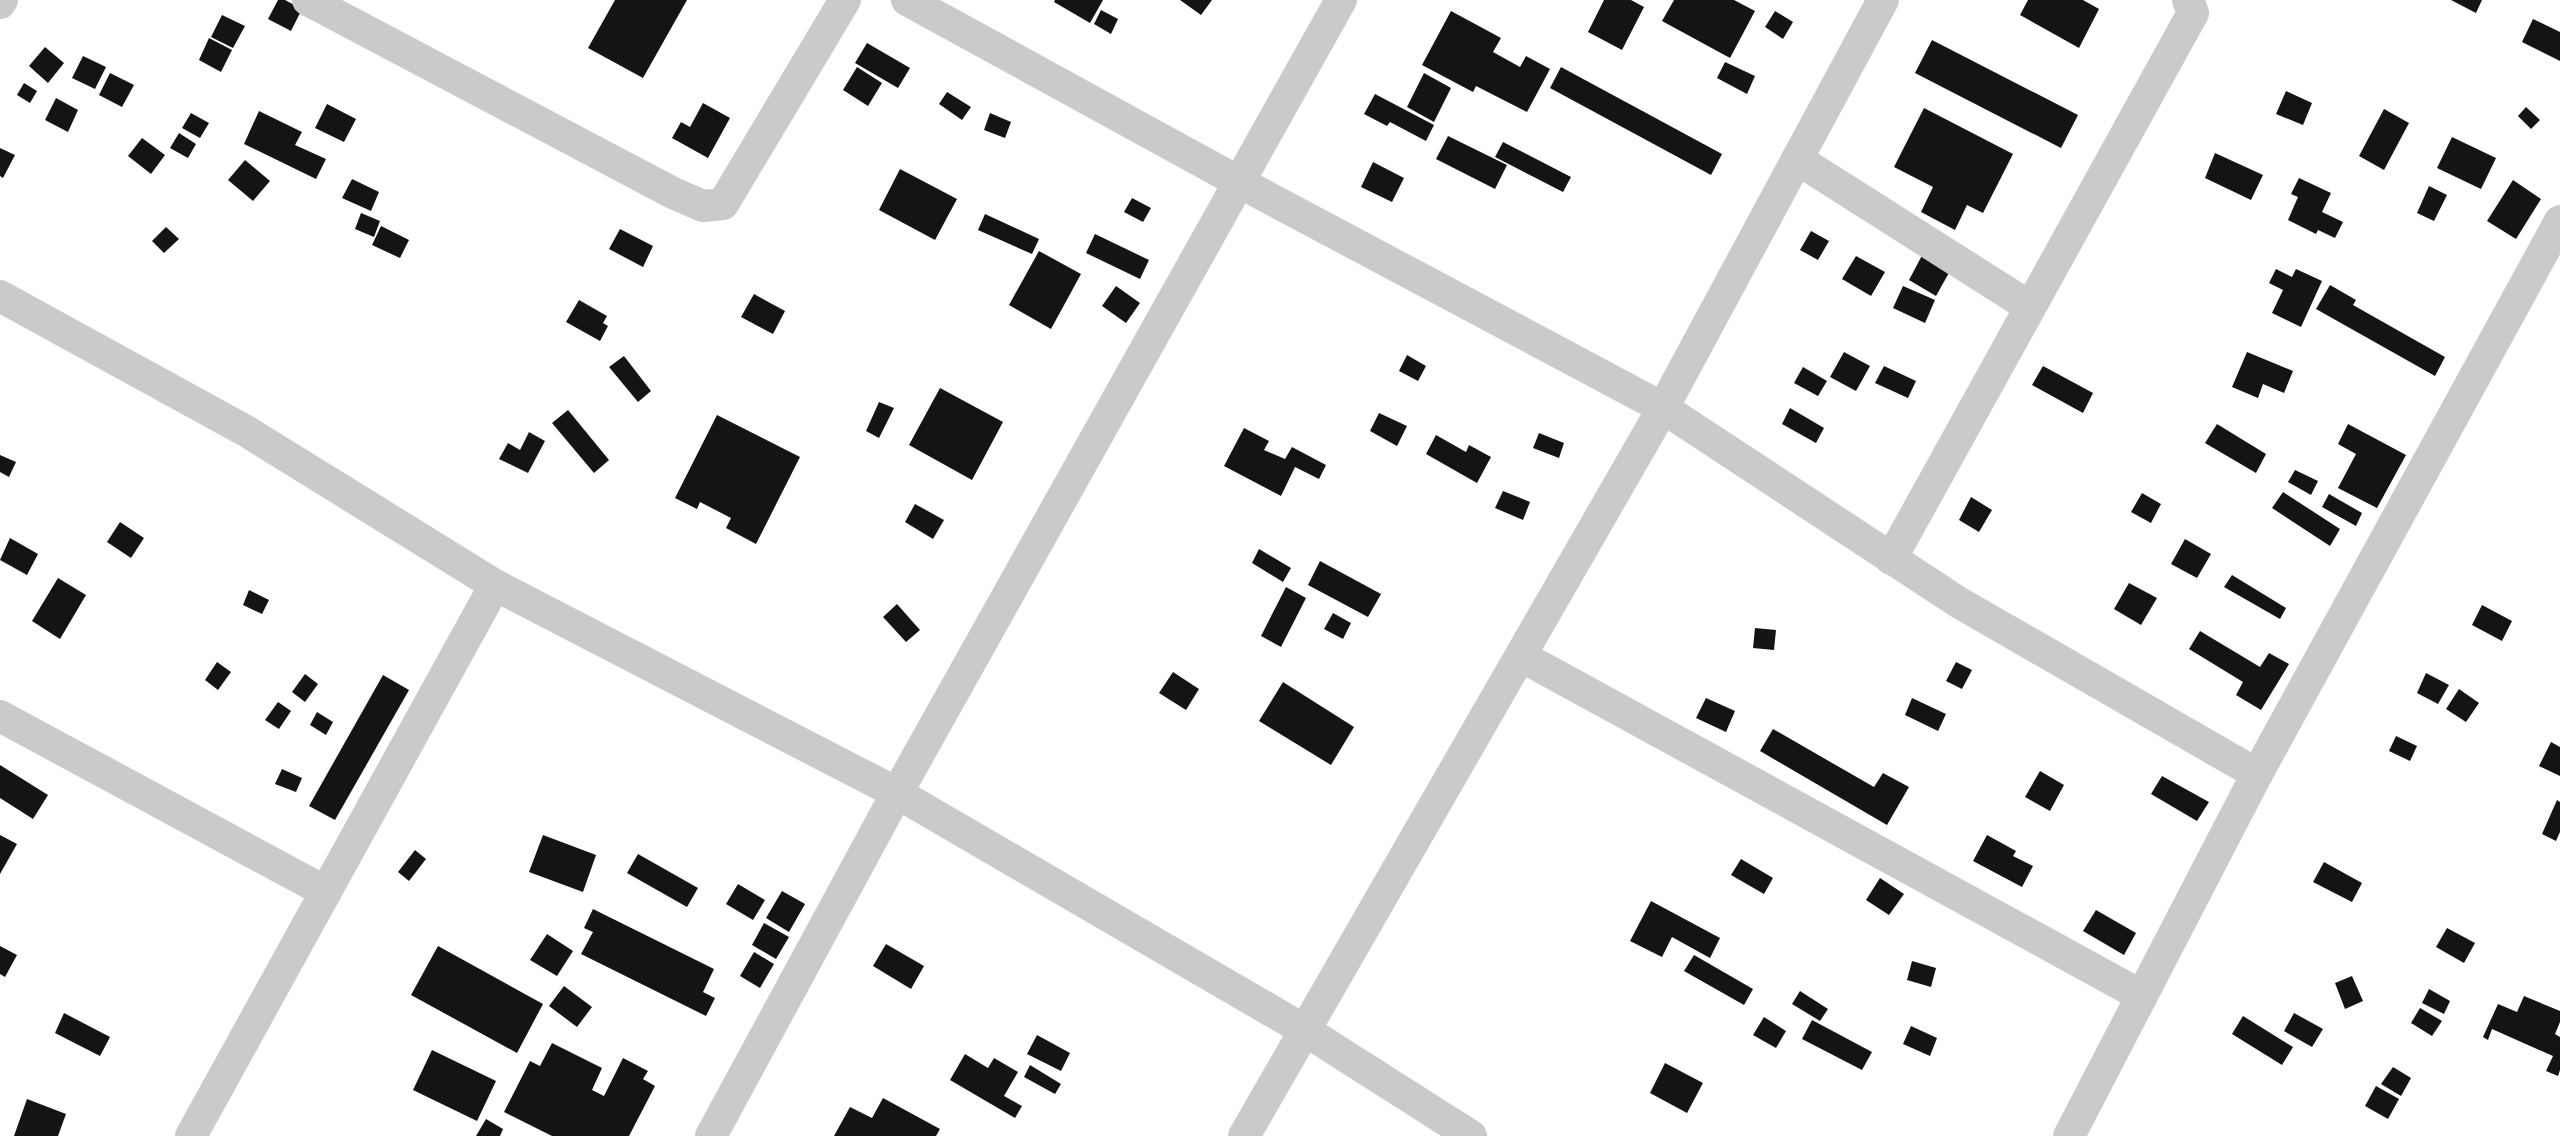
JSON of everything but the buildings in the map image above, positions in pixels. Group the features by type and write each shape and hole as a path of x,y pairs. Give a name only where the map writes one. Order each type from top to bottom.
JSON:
{"street":[{"path":"308,0 673,194 703,206 723,204 845,0"},
{"path":"907,0 1239,182 1663,408 1958,602 2257,774"},
{"path":"711,1136 897,793 1341,0"},
{"path":"1244,1136 1663,408 1883,0"},
{"path":"1891,559 2193,13 2188,0"},
{"path":"1797,159 2030,307"},
{"path":"2069,1136 2257,774 2560,221"},
{"path":"0,296 246,430 495,585 897,793 1306,1031 1471,1136"},
{"path":"191,1136 495,585"},
{"path":"1521,656 2142,996"},
{"path":"0,716 326,892"}]}
